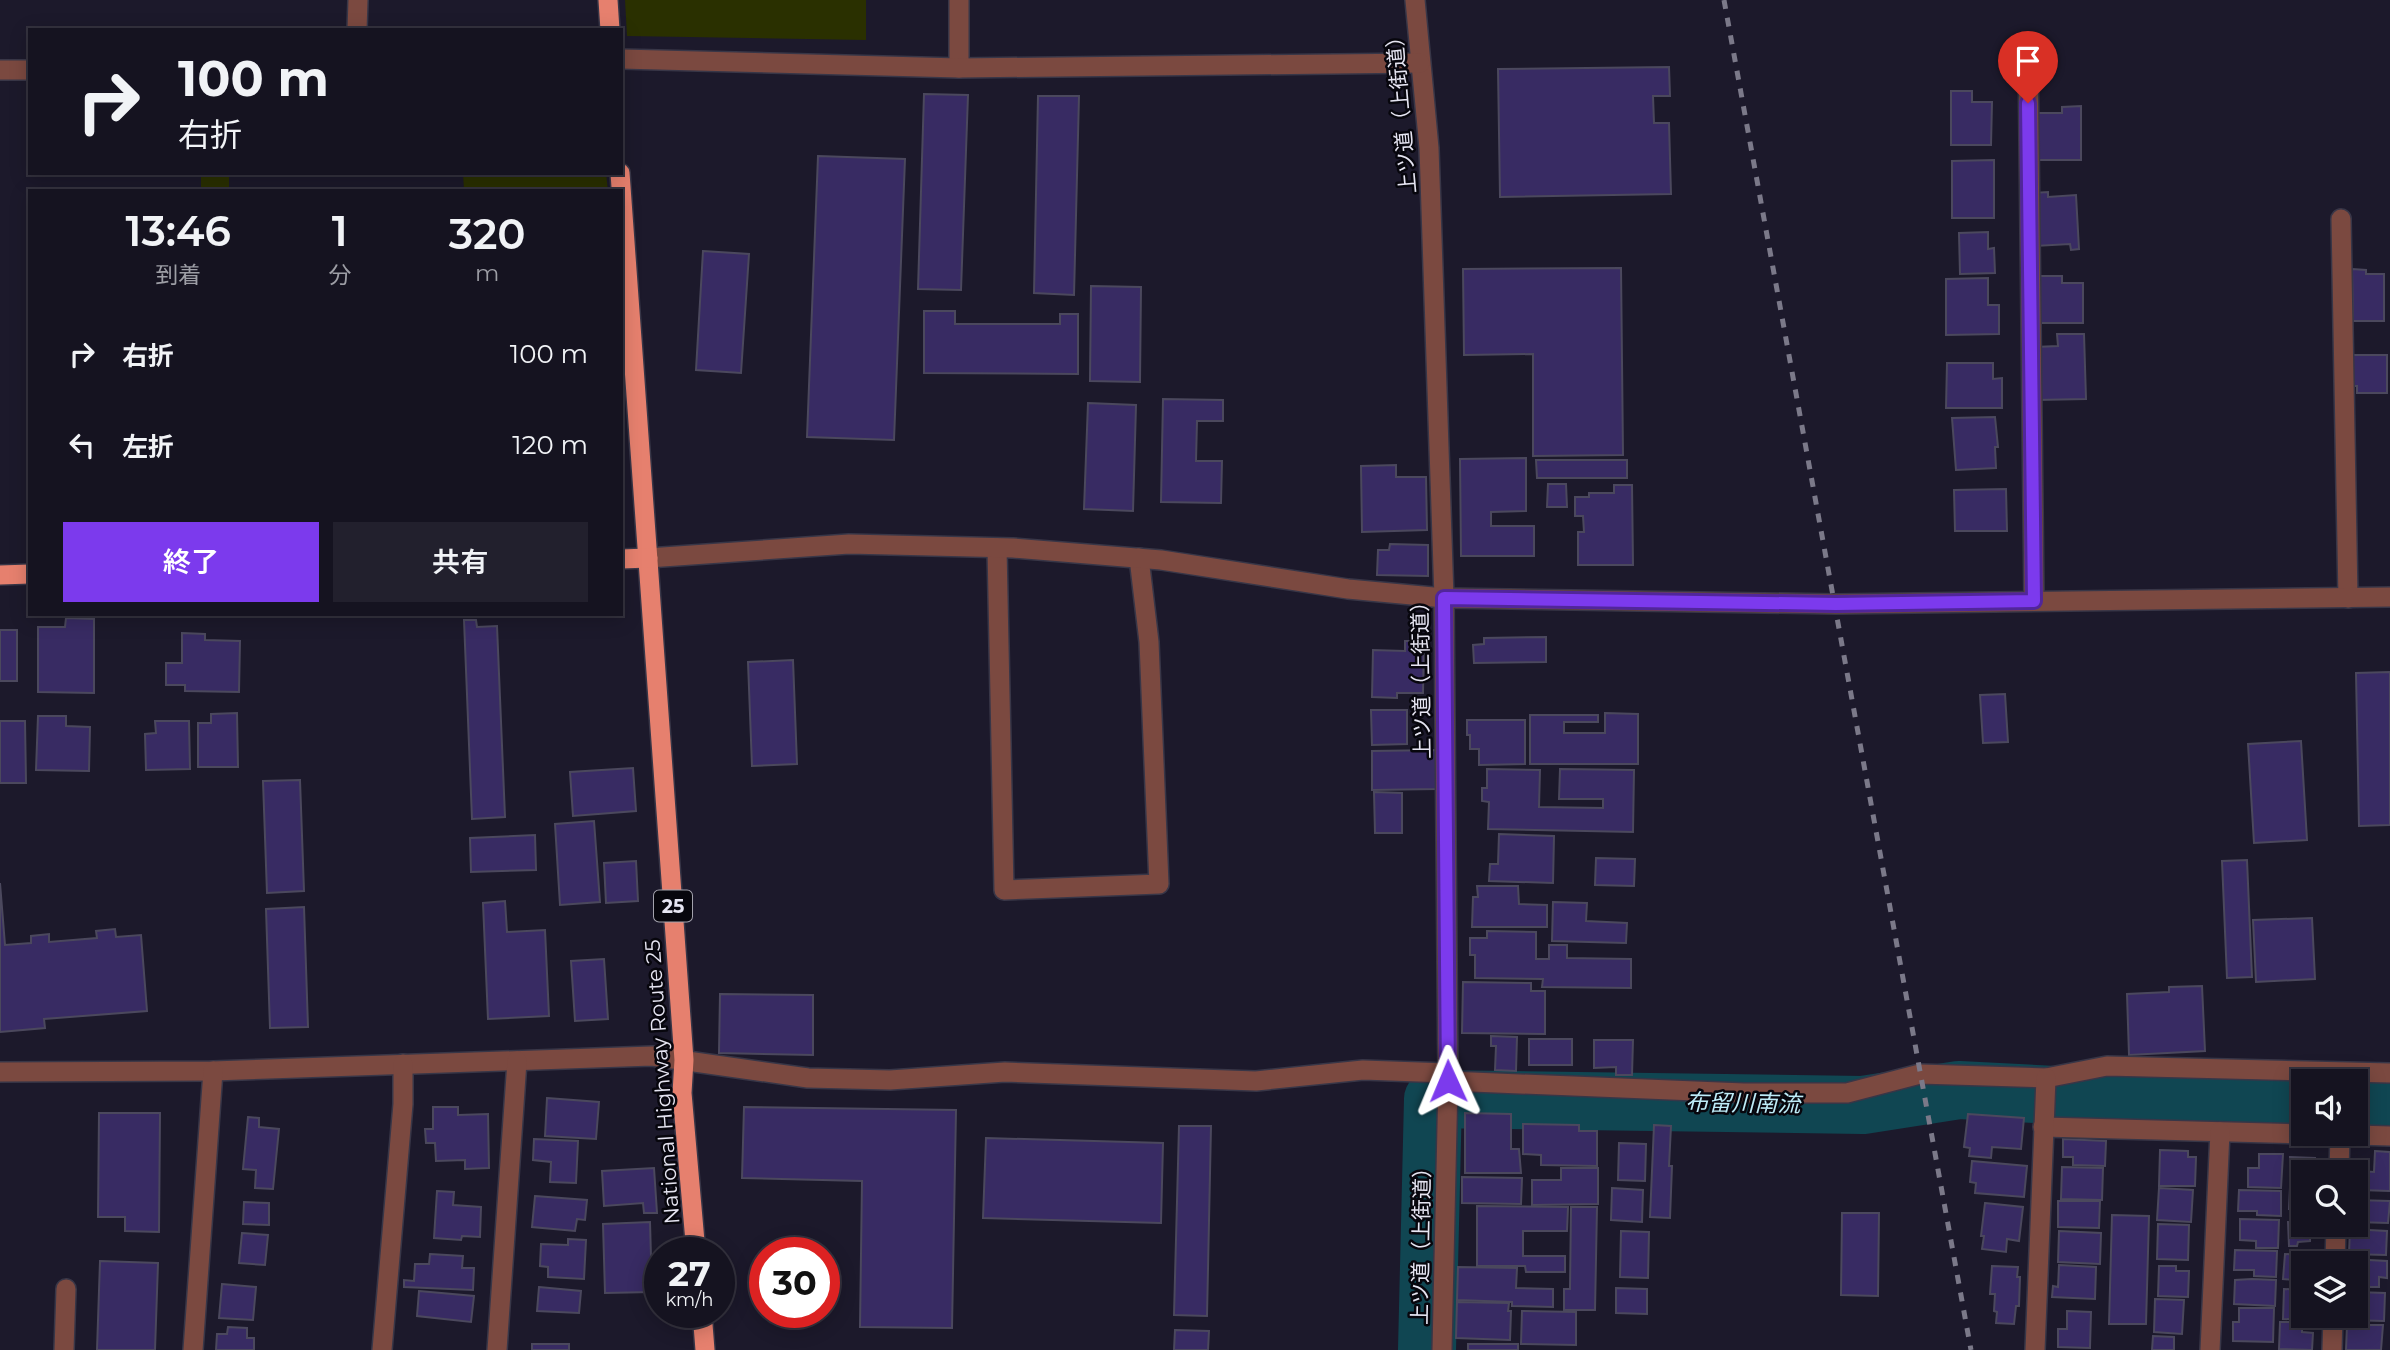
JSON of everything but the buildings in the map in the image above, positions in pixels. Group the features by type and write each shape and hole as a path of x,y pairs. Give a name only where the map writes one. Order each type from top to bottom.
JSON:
{"highway":[{"path":"608,0 610,28"},
{"name":"National Highway Route 25","path":"623,214 684,1060 682,1093 695,1237"},
{"path":"623,559 648,558"},
{"path":"0,575 28,574"},
{"path":"703,1328 705,1350"}],"street":[{"path":"357,28 358,0"},
{"path":"959,0 959,68"},
{"name":"上ツ道（上街道）","path":"1415,0 1429,148 1444,598 1448,1077 1441,1350"},
{"path":"2028,48 2034,601"},
{"path":"623,59 959,68 1420,63"},
{"path":"0,69 28,70"},
{"path":"2341,219 2348,598"},
{"path":"648,558 849,544 997,548 1139,558 1348,589 1444,598 1836,604 2390,597"},
{"path":"997,548 1004,890 1159,884 1149,642 1139,558"},
{"path":"0,1073 213,1071 652,1056 808,1078 890,1080 1005,1072 1256,1081 1363,1070 1744,1093 1847,1093 1920,1074 2046,1078 2107,1066 2390,1073"},
{"path":"497,1350 516,1061"},
{"path":"382,1350 403,1104 403,1064"},
{"path":"193,1350 213,1071"},
{"path":"2035,1350 2046,1078"},
{"path":"2043,1127 2291,1133"},
{"path":"2210,1350 2220,1132"},
{"path":"2368,1135 2390,1136"},
{"path":"64,1350 66,1289"},
{"path":"2332,1350 2333,1328"}],"green space":[{"path":"625,0 866,0 866,40 627,36"},
{"path":"201,175 229,175 229,189 201,189"},
{"path":"463,175 606,175 608,189 464,189"}],"waterway":[{"name":"布留川南流","path":"1427,1350 1433,1099 1863,1105 1959,1090 2133,1099 2176,1105 2291,1109"},
{"name":"布留川南流","path":"2368,1110 2390,1111"}],"railway":[{"path":"1724,0 1971,1350"}],"route":[{"path":"1448,1081 1444,598 1836,604 2034,601 2028,103"}]}
